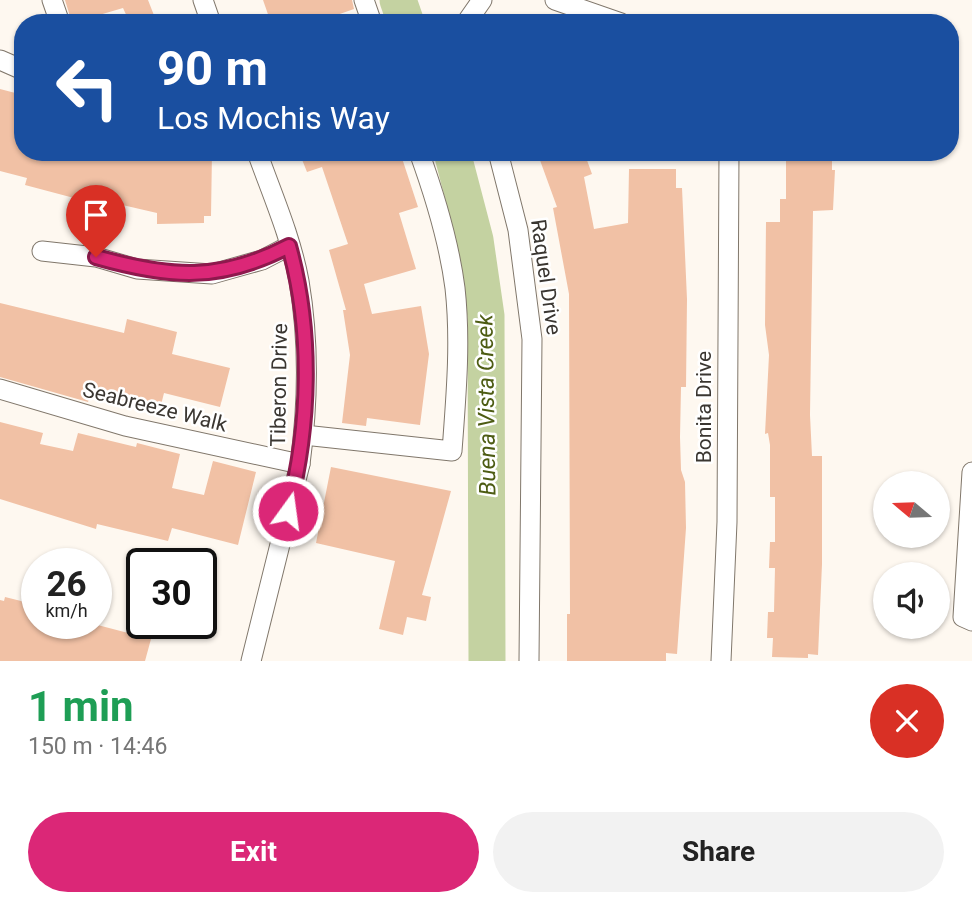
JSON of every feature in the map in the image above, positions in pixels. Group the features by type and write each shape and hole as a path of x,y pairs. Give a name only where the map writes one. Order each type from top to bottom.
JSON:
{"street":[{"path":"555,0 595,14"},
{"name":"Tiberon Drive","path":"251,661 300,464 304,435 305,332 299,280 260,161"},
{"path":"304,435 452,451 458,363 455,288 436,198 422,161"},
{"name":"Raquel Drive","path":"500,161 518,230 532,339 529,661"},
{"name":"Bonita Drive","path":"721,661 727,522 729,161"},
{"path":"42,251 96,257 137,269 212,274 262,260 289,246"},
{"name":"Seabreeze Walk","path":"0,390 125,426 300,464"},
{"path":"972,472 963,617 972,621"}],"building":[{"path":"65,0 148,0 153,14 126,14 123,8 103,14 69,14"},
{"path":"263,0 352,0 354,9 340,14 268,14"},
{"path":"0,89 14,93 14,161 212,161 211,216 204,216 204,223 157,224 157,213 75,194 74,198 25,185 27,178 0,171"},
{"path":"303,161 403,161 418,207 399,213 416,269 364,284 372,314 421,306 429,354 420,425 367,418 366,426 342,423 350,355 343,310 346,310 329,250 348,244 322,167 307,172"},
{"path":"540,161 587,161 592,174 584,177 594,229 628,223 629,169 676,169 676,188 682,188 687,299 686,387 681,387 680,437 686,528 677,654 666,653 666,661 567,661 567,614 570,614 569,294 553,208 557,207"},
{"path":"786,161 832,161 832,170 835,170 833,210 813,211 810,415 812,456 822,456 822,564 818,655 808,654 808,658 772,657 773,638 767,638 768,612 774,612 775,568 769,568 770,542 775,542 775,497 770,497 770,445 768,433 765,434 769,355 765,325 766,222 780,222 780,199 786,199"},
{"path":"0,303 124,333 127,319 177,332 172,354 230,368 220,407 164,393 160,409 91,393 88,402 0,377"},
{"path":"0,422 43,433 40,444 73,451 78,433 136,447 137,443 180,454 172,488 204,495 213,461 256,472 238,545 172,528 168,541 97,524 96,529 0,499"},
{"path":"331,467 451,491 422,595 431,597 426,621 407,617 403,635 379,629 395,561 316,543"},
{"path":"5,597 21,601 21,639 112,639 112,629 126,632 126,639 151,639 145,661 0,661 0,600 4,601"}],"waterway":[{"name":"Buena Vista Creek","path":"398,0 403,14"},
{"name":"Buena Vista Creek","path":"454,161 475,240 486,316 487,661"}],"route":[{"path":"96,257 137,269 212,274 262,260 289,246 299,280 305,332 304,435 288,511"}]}
